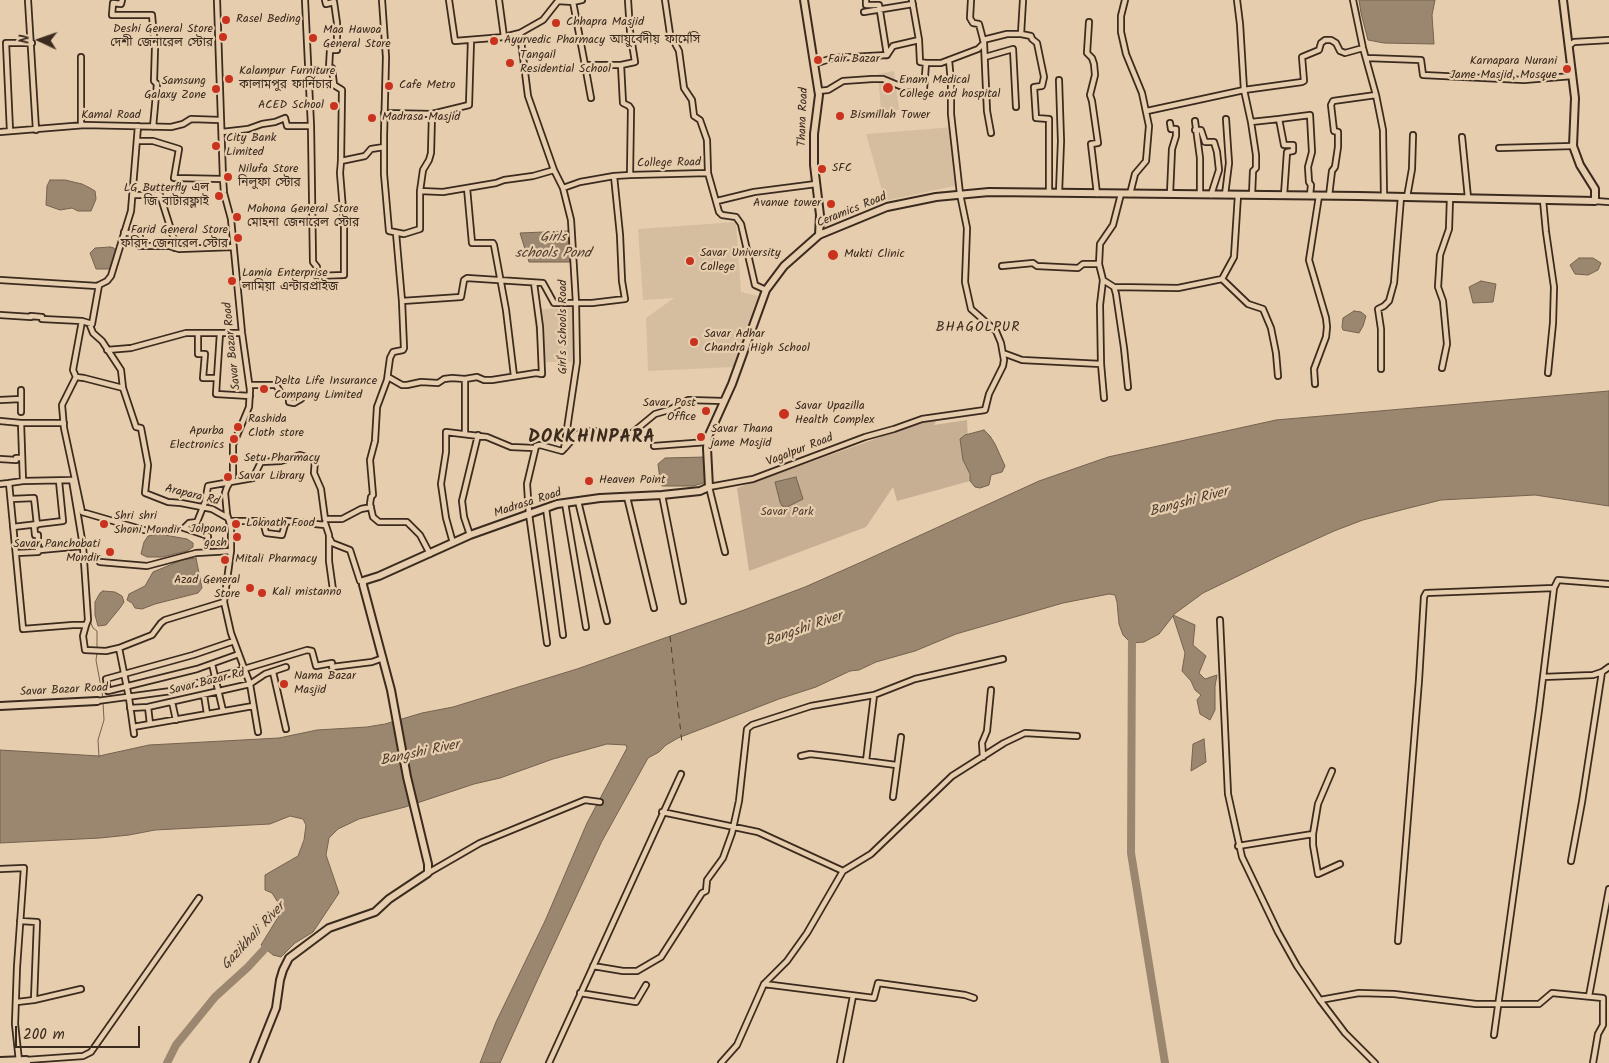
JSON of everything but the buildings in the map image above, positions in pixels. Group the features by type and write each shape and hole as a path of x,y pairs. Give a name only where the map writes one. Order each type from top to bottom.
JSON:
{"street":[{"path":"28,0 36,130"},
{"path":"122,0 121,4 113,3 112,15 152,15 155,48 154,81 157,84 153,127"},
{"name":"Savar Bazar Road","path":"217,0 224,193 231,219 242,333 250,385 246,416 233,445 233,477 225,493 231,550 224,602 227,620 250,684 258,732"},
{"path":"305,0 311,126 313,262 317,267 316,276 344,275 344,222 340,173 342,161 342,90 334,85 332,68 329,68 330,50 338,50 337,23 334,2 326,4 325,0"},
{"path":"382,0 386,58 384,147 387,223 389,231 404,234 420,229 422,170 429,160 431,153 432,114"},
{"path":"449,0 453,39 455,40 504,37 520,33 543,20 558,1 573,2 582,0"},
{"path":"499,0 504,37"},
{"path":"585,66 621,65 635,62 628,0"},
{"path":"665,0 670,34 679,52 684,88 692,100 694,116 700,120 707,140 708,173"},
{"name":"Thana Road","path":"804,0 819,103 814,134 814,164 820,215 819,235"},
{"path":"866,0 866,5 879,5 887,55"},
{"path":"971,0 970,18 973,23 979,24 983,41 991,133"},
{"path":"1021,34 1023,0"},
{"path":"1125,0 1121,16 1121,32 1126,54 1142,93 1149,126 1146,161 1135,174 1130,194"},
{"path":"1237,0 1244,90 1251,122 1256,163 1256,168 1253,171 1252,195"},
{"path":"1353,0 1363,48 1376,95 1382,130 1384,196"},
{"path":"1563,0 1575,98 1573,146 1580,165 1595,189 1595,201 1608,202"},
{"path":"573,2 591,98"},
{"path":"864,12 913,2 919,40 920,62 926,63 941,63 978,49 983,41 1006,34 1031,36 1037,43 1044,78 1042,86 1034,87 1036,118 1050,119 1049,193"},
{"path":"1089,22 1087,53 1092,58 1095,75 1090,96 1098,143 1091,144 1097,194"},
{"name":"Girl's Schools Road","path":"520,33 528,96 554,170 563,188 571,220 577,362 564,449"},
{"path":"384,113 432,114 469,105 471,40"},
{"path":"887,55 893,46 919,40"},
{"path":"1147,112 1244,90 1302,82 1304,81 1302,57 1318,50 1321,43 1325,40 1331,40 1336,43 1340,51 1345,53 1363,48"},
{"path":"1569,46 1574,42 1609,40"},
{"path":"10,131 6,43 32,43"},
{"path":"985,58 1013,49 1016,107"},
{"path":"814,64 833,58 887,55"},
{"path":"81,57 81,126"},
{"path":"1367,58 1421,60 1423,75 1524,80 1572,76"},
{"path":"949,60 951,114 960,194 967,228 965,282 970,309 996,331 1001,343 1002,353 1022,360 1101,364"},
{"path":"818,91 828,90 843,81 872,79 883,79 900,86 924,88 926,63"},
{"name":"College Road","path":"621,65 623,102 631,109 630,175 708,173 719,212 722,215 736,217 741,224 753,281 755,285 766,290"},
{"path":"1059,80 1062,141 1059,193"},
{"path":"1330,196 1332,170 1335,167 1338,147 1338,132 1334,131 1331,105 1333,101 1376,95"},
{"path":"1251,122 1310,115 1313,142 1308,167 1311,185 1310,196"},
{"path":"222,132 248,129 285,118 287,126 311,126"},
{"name":"Kamal Road","path":"0,132 81,126 171,127 191,119 220,120"},
{"path":"1225,195 1229,163 1226,119"},
{"path":"1279,119 1284,145 1293,145 1293,151 1287,152 1284,195"},
{"path":"1196,121 1195,130 1200,158 1200,195"},
{"path":"1170,123 1171,129 1176,129 1172,149 1170,194"},
{"path":"0,280 99,285 107,282 111,276 131,211 138,126"},
{"path":"1195,130 1201,130 1206,142 1214,142 1217,152 1219,170 1211,195"},
{"path":"1381,369 1381,329 1378,309 1389,301 1394,283 1404,197 1412,169 1412,135"},
{"path":"1462,137 1468,198"},
{"path":"138,141 153,141 178,150 174,178 223,179"},
{"path":"1499,148 1573,146"},
{"path":"342,161 365,156 370,149 384,147"},
{"path":"420,191 443,192 533,176 554,170"},
{"path":"563,188 580,182 630,175"},
{"path":"402,301 461,297 466,279 546,285 554,302 576,303 625,299 614,176"},
{"path":"717,201 754,192 816,184"},
{"path":"467,188 472,243 494,244 514,376"},
{"name":"Ceramics Road","path":"709,487 707,442 723,401 732,384 766,290 784,266 819,235 887,207 936,196 989,192 1384,196 1595,201"},
{"path":"1104,398 1101,364 1100,305 1103,280 1099,264 1100,244 1113,225 1121,194"},
{"path":"133,195 160,196 174,239 175,248"},
{"path":"1103,280 1114,287 1178,288 1222,279 1234,257 1238,195"},
{"path":"1315,384 1314,370 1326,337 1327,328 1310,260 1319,196"},
{"path":"1442,368 1447,344 1443,301 1438,287 1440,256 1449,229 1450,198"},
{"path":"1543,200 1554,286 1553,323 1548,373"},
{"path":"124,232 140,236 140,246 175,248 234,247"},
{"path":"396,233 404,348 403,350 393,352 390,358 388,377 379,398 375,441 370,460 373,494 371,496 371,507 373,517 379,522 408,522 420,535 430,554"},
{"path":"1002,266 1033,263 1037,266 1078,268 1083,264 1099,264"},
{"path":"1222,279 1248,304 1263,309 1272,328 1278,376"},
{"path":"388,377 402,385 407,385 421,382 438,383 444,379 452,378 465,379 477,377 484,380 492,380 536,373 542,374 540,327 534,283"},
{"path":"90,323 92,324 99,285"},
{"path":"1114,287 1128,387"},
{"path":"0,316 31,318 31,316 42,317 42,319 90,323"},
{"path":"82,321 74,370 76,377 62,405 82,512 144,530"},
{"path":"76,377 122,388 121,370 102,341 93,334 90,323"},
{"path":"198,333 198,354 205,354 204,378 217,378"},
{"path":"220,333 216,394 250,396"},
{"path":"107,350 131,348 186,334 242,333"},
{"name":"Vagalpur Road","path":"709,487 753,479 865,437 922,419 985,410 988,394 1003,366 1002,353"},
{"path":"465,379 465,434"},
{"path":"250,385 276,385 282,395 289,396 289,402 294,403 301,399"},
{"name":"Arapara Rd","path":"122,388 136,427 141,428 148,465 145,493 168,502 203,507 219,512 228,519"},
{"path":"20,390 21,412"},
{"path":"0,400 21,399"},
{"path":"453,543 446,518 441,484 446,452 446,432 487,437 511,448 534,448 540,445 562,451 577,434 592,431 632,433 643,426 655,414 669,410 688,400 723,401"},
{"path":"0,421 64,423"},
{"path":"21,423 23,481"},
{"path":"470,535 464,517 462,500 478,435"},
{"path":"654,446 707,442"},
{"path":"534,448 527,484 529,514 547,643"},
{"path":"207,551 208,536 184,528 189,523 196,522 203,507 208,486 253,478 261,462 281,461 300,455 315,460 314,473 321,489 325,525 329,537 332,543 350,550 362,581 391,690 407,778 428,864 428,873"},
{"path":"0,459 16,460 16,458 22,458"},
{"path":"0,484 23,481 72,480 82,546 88,620 83,636 85,650 106,651 119,648 152,635 161,622 165,620 224,602"},
{"path":"13,527 63,521 59,481"},
{"path":"9,483 23,629 86,625"},
{"path":"709,487 725,552"},
{"name":"Madrasa Road","path":"362,581 379,576 470,535 565,502 662,495 700,491 709,487"},
{"path":"662,495 683,601"},
{"path":"627,497 654,608"},
{"path":"10,499 34,498 35,535 38,535 38,552"},
{"path":"578,501 607,620"},
{"path":"565,502 586,627"},
{"path":"325,519 342,519 361,509 371,507"},
{"path":"546,508 563,635"},
{"path":"228,519 263,521 266,533 282,535 286,521 325,525"},
{"path":"329,537 329,561 333,590"},
{"path":"16,553 82,546"},
{"path":"100,562 147,566 190,554 231,550"},
{"path":"1494,1035 1554,588 1558,580 1609,584"},
{"path":"1398,941 1418,698 1424,597 1426,593 1554,588"},
{"path":"1220,620 1228,794 1238,846 1278,932 1297,966 1345,1033 1375,1063"},
{"path":"123,674 193,655 234,641"},
{"path":"119,648 134,734"},
{"path":"245,669 307,650 312,651 316,666 372,662 383,658"},
{"name":"Savar Bazar Rd","path":"123,674 106,679 108,691 212,664 240,654"},
{"path":"593,966 622,971 637,970 661,957 702,893 706,891 707,880 723,858 732,832 739,801 747,729 752,725 811,706 874,695 915,679 1003,659"},
{"path":"212,664 223,711"},
{"path":"1543,677 1593,675 1602,672 1609,666"},
{"name":"Savar Bazar Rd","path":"130,708 148,707 219,692 250,684 265,674 286,668"},
{"name":"Savar Bazar Road","path":"0,706 97,702 129,698 171,690 245,669"},
{"path":"273,672 286,729"},
{"path":"1571,861 1602,672"},
{"path":"983,756 982,743 987,732 991,690"},
{"path":"204,695 208,714"},
{"path":"866,761 874,695"},
{"path":"172,702 176,720"},
{"path":"133,727 253,706"},
{"path":"148,707 150,724"},
{"path":"721,1063 737,1045 764,984 787,961 802,940 843,871 871,854 952,776 1004,743 1025,734 1077,736"},
{"path":"893,797 901,737"},
{"path":"801,756 818,755 896,765"},
{"path":"1332,771 1318,804 1313,842 1318,874 1340,864"},
{"path":"549,1063 681,774"},
{"path":"254,1063 276,1008 280,980 289,958 329,928 375,912 389,899 428,873 480,843 528,825 548,814 584,800 600,802"},
{"path":"662,812 758,832 843,871"},
{"path":"1238,846 1313,834"},
{"path":"0,869 24,868 15,1024 24,1061"},
{"path":"1589,996 1609,888"},
{"path":"0,1061 83,1056 91,1052 199,898"},
{"path":"20,921 37,922 34,1000"},
{"path":"764,984 874,998 878,983 965,995 974,998"},
{"path":"580,994 636,1002 646,985"},
{"path":"16,1002 34,1000 81,989"},
{"path":"1320,1000 1359,993 1394,994 1476,1004 1517,1002 1538,1004 1552,993 1589,996 1604,1000 1603,1025 1598,1034 1593,1063"},
{"path":"840,1063 853,996"}],"shaded area":[{"name":"Enam Medical College and hospital","path":"894,71 899,110 881,110 878,74"},
{"path":"954,127 958,185 885,201 866,134"},
{"path":"736,222 741,292 758,296 733,367 648,371 646,318 674,298 643,300 638,229"},
{"path":"576,307 577,362 539,362 533,310"}],"green space":[{"name":"Savar Park","path":"939,416 934,425 967,420 970,481 897,501 893,487 866,527 749,571 737,488 881,437 880,433 902,430"}],"water":[{"path":"1359,0 1435,0 1432,15 1434,44 1384,43 1368,40"},
{"path":"50,180 65,180 82,184 95,191 96,199 91,211 78,211 72,208 60,210 46,205 47,186"},
{"name":"Girls schools Pond","path":"568,231 571,262 529,262 520,233"},
{"path":"95,248 114,248 116,252 111,269 96,269 90,253"},
{"path":"1579,258 1593,258 1601,263 1598,270 1588,275 1575,274 1570,265"},
{"path":"1481,281 1496,284 1493,302 1473,303 1469,287"},
{"path":"1354,311 1361,312 1366,316 1359,333 1343,330 1342,327 1343,318"},
{"name":"Bangshi River","path":"1609,391 1609,506 1535,495 1441,500 1405,509 1363,520 1277,557 1203,593 1173,615 1195,625 1193,645 1206,656 1199,673 1205,679 1217,675 1215,710 1210,720 1200,714 1197,700 1201,695 1195,690 1191,681 1182,671 1185,653 1173,616 1159,634 1144,642 1131,643 1123,635 1119,624 1115,595 1109,594 1063,603 956,634 915,651 876,662 859,670 850,671 816,687 779,699 678,738 666,745 659,752 648,758 602,841 500,1063 480,1063 496,1022 545,921 587,823 627,748 626,745 607,744 553,759 500,778 359,819 338,829 329,838 326,855 339,893 313,932 295,943 281,957 273,955 261,945 280,914 281,907 272,893 265,890 265,875 298,856 304,840 306,825 303,819 290,816 270,824 155,830 100,838 0,843 0,750 99,756 149,745 279,738 317,730 385,724 422,713 453,707 577,669 744,610 805,587 1039,481 1108,457 1276,420"},
{"path":"984,430 995,444 1005,466 1002,472 991,475 989,485 980,488 975,487 970,481 970,474 963,460 960,439 965,435"},
{"path":"706,457 707,482 693,486 662,486 658,464 665,458"},
{"path":"796,477 803,499 787,507 782,506 775,482"},
{"path":"159,534 187,539 193,543 193,547 187,551 162,557 147,557 141,554 144,542 148,536"},
{"path":"196,558 202,588 198,593 142,609 135,608 127,600 129,594 145,586 153,572 182,560"},
{"path":"103,591 115,592 122,596 124,602 106,625 98,626 95,615 95,602"},
{"path":"1204,739 1206,762 1191,771 1193,744"}],"waterway":[{"path":"80,511 81,522"},
{"path":"90,621 93,628 97,631 97,649"},
{"path":"1132,633 1131,853 1165,1063"},
{"path":"97,653 96,660 103,698"},
{"path":"99,757 98,740 104,720 103,702"},
{"name":"Gazikhali River","path":"167,1063 176,1045 215,997 248,967 271,942"}],"ferry route":[{"path":"670,636 682,743"}],"place":[{"name":"Rasel Beding","path":"226,20"},
{"name":"Chhapra Masjid","path":"556,23"},
{"name":"Deshi General Store দেশী জেনারেল স্টোর","path":"223,37"},
{"name":"Maa Hawoa General Store","path":"313,38"},
{"name":"Ayurvedic Pharmacy আয়ুর্বেদীয় ফার্মেসি","path":"494,41"},
{"name":"Fair Bazar","path":"818,60"},
{"name":"Tangail Residential School","path":"510,63"},
{"name":"Karnapara Nurani Jame Masjid, Mosque","path":"1567,69"},
{"name":"Kalampur Furniture কালামপুর ফার্নিচার","path":"229,79"},
{"name":"Cafe Metro","path":"389,86"},
{"name":"Enam Medical College and hospital","path":"888,88"},
{"name":"Samsung Galaxy Zone","path":"216,89"},
{"name":"ACED School","path":"334,106"},
{"name":"Bismillah Tower","path":"840,116"},
{"name":"Madrasa Masjid","path":"372,118"},
{"name":"City Bank Limited","path":"216,146"},
{"name":"SFC","path":"822,169"},
{"name":"Nilufa Store নিলুফা স্টোর","path":"228,177"},
{"name":"LG Butterfly এল জি বাটারফ্লাই","path":"219,196"},
{"name":"Avanue tower","path":"831,204"},
{"name":"Mohona General Store মোহনা জেনারেল স্টোর","path":"237,217"},
{"name":"Farid General Store ফরিদ জেনারেল স্টোর","path":"238,238"},
{"name":"Mukti Clinic","path":"833,255"},
{"name":"Savar University College","path":"690,261"},
{"name":"Lamia Enterprise লামিয়া এন্টারপ্রাইজ","path":"232,281"},
{"name":"Savar Adhar Chandra High School","path":"694,342"},
{"name":"Delta Life Insurance Company Limited","path":"264,389"},
{"name":"Savar Post Office","path":"706,411"},
{"name":"Savar Upazilla Health Complex","path":"784,414"},
{"name":"Rashida Cloth store","path":"238,427"},
{"name":"Savar Thana jame Mosjid","path":"701,437"},
{"name":"Apurba Electronics","path":"234,439"},
{"name":"Setu Pharmacy","path":"234,459"},
{"name":"Savar Library","path":"228,477"},
{"name":"Heaven Point","path":"589,481"},
{"name":"Shri shri Shoni Mondir","path":"104,524"},
{"name":"Loknath Food","path":"236,524"},
{"name":"Jolpona gosh","path":"237,537"},
{"name":"Savar Panchobati Mondir","path":"110,552"},
{"name":"Mitali Pharmacy","path":"225,560"},
{"name":"Azad General Store","path":"250,588"},
{"name":"Kali mistanno","path":"262,593"},
{"name":"Nama Bazar Masjid","path":"284,684"}],"district":[{"name":"BHAGOLPUR","path":"978,329"},
{"name":"DOKKHINPARA","path":"592,439"}]}
